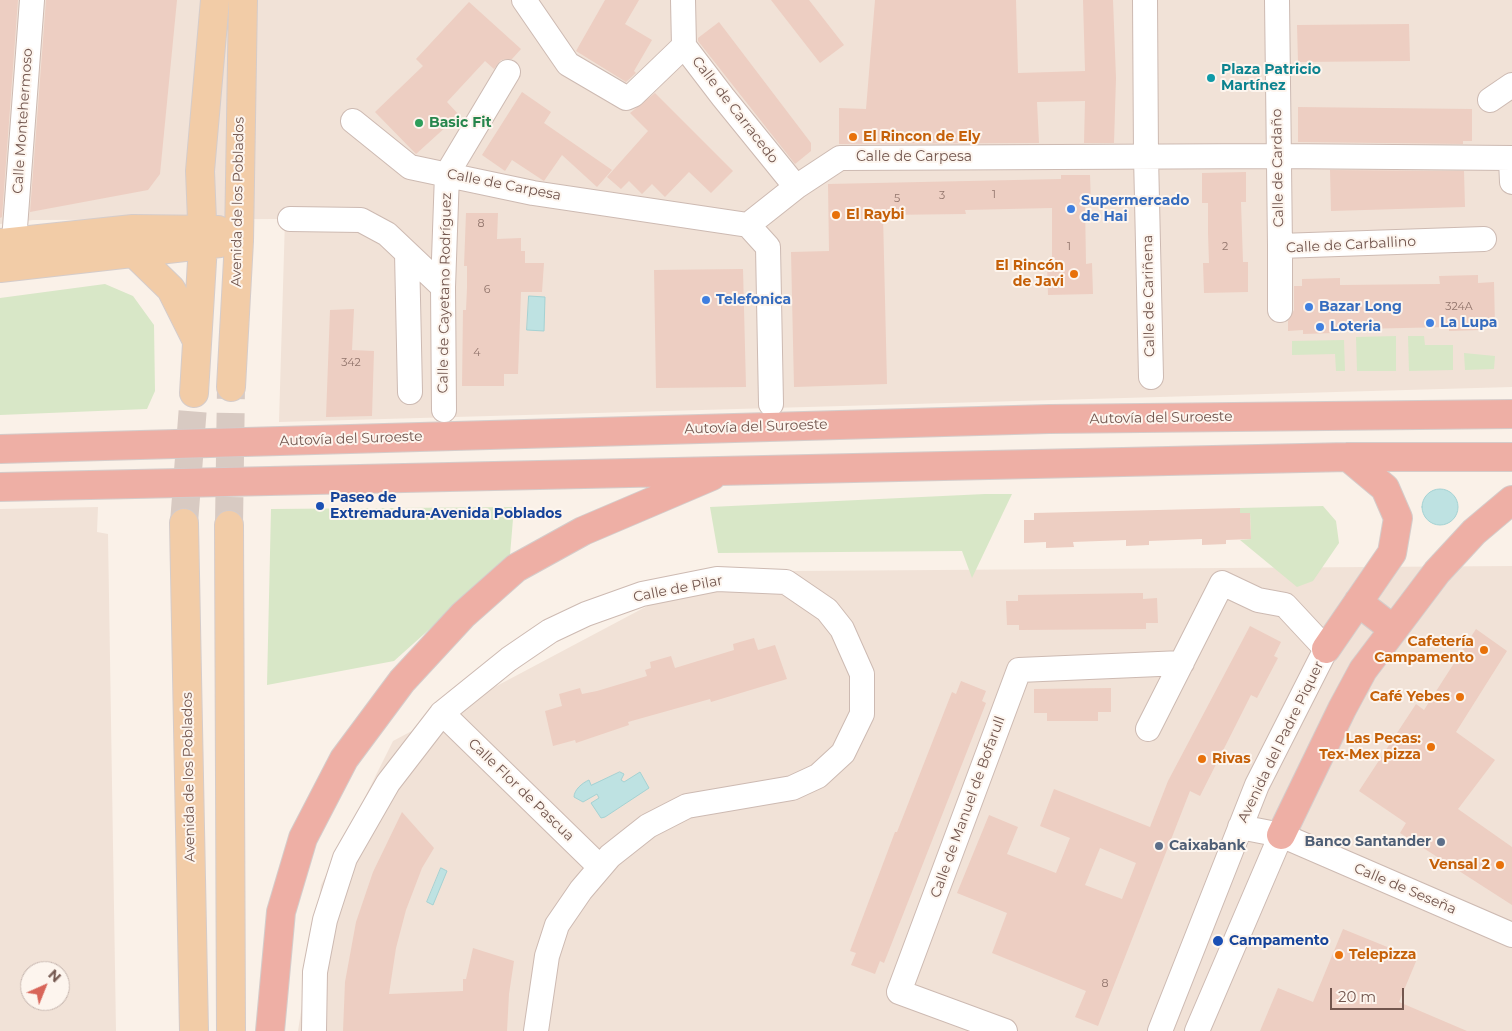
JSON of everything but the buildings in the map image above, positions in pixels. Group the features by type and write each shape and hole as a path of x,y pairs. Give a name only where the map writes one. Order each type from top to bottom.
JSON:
{"highway":[{"name":"Autovía del Suroeste","path":"0,449 1048,419 1512,414"},
{"path":"1326,649 1392,553 1398,518 1385,488 1348,457"},
{"path":"0,487 1348,457 1512,457"},
{"path":"270,1031 281,912 303,838 344,759 402,681 463,615 516,568 583,531 727,470"},
{"path":"1281,835 1363,670 1436,572 1474,532 1512,500"},
{"path":"1358,602 1393,630"}],"main road":[{"path":"194,393 203,237 200,171 215,0"},
{"name":"Avenida de los Poblados","path":"232,388 239,237 242,8"},
{"path":"0,268 137,240 186,204 200,171"},
{"path":"7,242 239,237"},
{"path":"137,240 171,289 197,340"},
{"name":"Avenida de los Poblados","path":"184,523 194,1031"},
{"path":"230,525 231,1031"}],"street":[{"name":"Calle Montehermoso","path":"7,242 32,0"},
{"path":"524,0 568,64 626,98 633,95 684,46"},
{"name":"Calle de Carracedo","path":"683,0 684,46 796,187"},
{"name":"Calle de Cariñena","path":"1145,0 1151,377"},
{"name":"Calle de Cardaño","path":"1277,0 1280,246"},
{"name":"Calle de Cayetano Rodríguez","path":"444,410 443,287 446,174 508,72"},
{"path":"1490,100 1512,85"},
{"name":"Calle de Carpesa","path":"353,121 410,167 532,193 748,225 796,187 840,158 1278,156"},
{"path":"1278,156 1512,159 1512,182"},
{"path":"290,219 361,220 387,234 443,287"},
{"path":"748,225 768,247 771,404"},
{"name":"Calle de Carballino","path":"1280,310 1280,246 1484,239"},
{"path":"407,253 410,392"},
{"name":"Calle de Pilar","path":"314,1031 317,963 324,920 344,858 388,784 442,713 509,659 550,631 586,614 642,594 717,579 786,582 827,610 842,628 862,674 862,714 843,753 818,776 792,788 687,806 648,826 600,867 557,925 547,956 536,1031"},
{"path":"1148,730 1222,583 1258,600 1285,605 1326,649"},
{"name":"Avenida del Padre Piquer","path":"1160,1031 1257,785 1326,649"},
{"name":"Calle de Manuel de Bofarull","path":"1005,1031 899,992 1019,670 1182,663"},
{"name":"Calle Flor de Pascua","path":"442,713 600,867"},
{"name":"Calle de Seseña","path":"1240,827 1281,835 1512,936"},
{"path":"1198,1031 1281,835"}],"shaded area":[{"path":"0,0 1512,0 1512,387 279,422 285,219 33,220 0,224"},
{"path":"98,507 97,532 108,534 116,1031 0,1031 0,509"},
{"path":"1512,566 1512,1031 298,1031 321,885 393,741 717,569 793,571"}],"green space":[{"path":"105,284 133,296 154,325 155,391 147,409 0,415 0,298"},
{"path":"1396,336 1396,371 1357,371 1356,337"},
{"path":"1408,336 1424,336 1425,345 1453,345 1453,370 1409,371"},
{"path":"1344,340 1345,371 1336,371 1335,354 1292,355 1292,341"},
{"path":"1464,353 1495,356 1494,369 1465,370"},
{"path":"1012,494 972,578 962,551 718,553 710,507"},
{"path":"1323,506 1336,521 1339,543 1313,581 1297,587 1240,540 1251,539 1250,513 1240,513 1240,508"},
{"path":"514,507 509,567 442,618 394,661 267,685 271,509"}],"water":[{"path":"529,296 545,297 544,331 527,330"},
{"path":"1440,489 1452,495 1458,507 1452,519 1440,525 1428,519 1422,507 1428,495"},
{"path":"620,772 624,774 621,780 624,782 640,772 649,788 601,818 591,803 599,798 597,794 583,802 574,797 577,789 586,781 589,780 591,785"},
{"path":"441,868 447,871 433,905 427,902"}],"tunnel":[{"path":"229,525 231,387"},
{"path":"184,523 194,393"}],"place":[{"name":"Plaza Patricio Martínez","path":"1211,78"},
{"name":"Basic Fit","path":"419,123"},
{"name":"El Rincon de Ely","path":"853,137"},
{"name":"Supermercado de Hai","path":"1071,209"},
{"name":"El Raybi","path":"836,215"},
{"name":"El Rincón de Javi","path":"1074,274"},
{"name":"Telefonica","path":"706,300"},
{"name":"Bazar Long","path":"1309,307"},
{"name":"La Lupa","path":"1430,323"},
{"name":"Loteria","path":"1320,327"},
{"name":"Paseo de Extremadura-Avenida Poblados","path":"320,506"},
{"name":"Cafetería Campamento","path":"1484,650"},
{"name":"Café Yebes","path":"1460,697"},
{"name":"Las Pecas: Tex-Mex pizza","path":"1431,747"},
{"name":"Rivas","path":"1202,759"},
{"name":"Banco Santander","path":"1441,842"},
{"name":"Caixabank","path":"1159,846"},
{"name":"Vensal 2","path":"1500,865"},
{"name":"Campamento","path":"1218,941"},
{"name":"Telepizza","path":"1339,955"}]}
